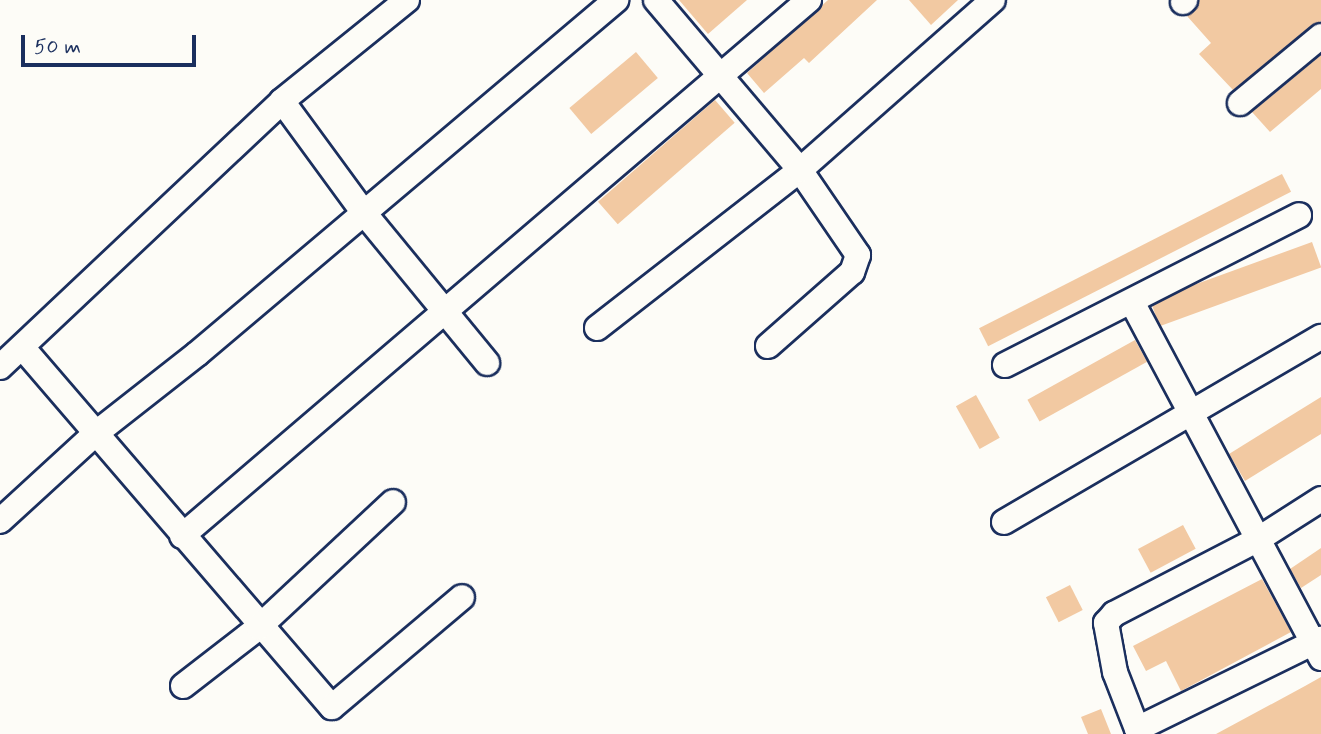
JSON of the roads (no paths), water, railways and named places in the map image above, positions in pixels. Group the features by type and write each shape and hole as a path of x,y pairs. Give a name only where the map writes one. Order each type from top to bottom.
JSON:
{"street":[{"path":"0,366 282,101 407,0"},
{"path":"0,521 95,433 364,213 616,0"},
{"path":"656,0 718,78 800,170 856,249 858,263 768,346"},
{"path":"182,536 809,0"},
{"path":"597,328 800,170 993,0"},
{"path":"1240,103 1321,36"},
{"path":"282,101 364,213 487,363"},
{"path":"1005,365 1133,304 1299,215"},
{"path":"1133,304 1258,540 1318,647 1138,732 1115,672 1106,623 1114,614 1258,540 1321,499"},
{"path":"1004,522 1321,337"},
{"path":"22,347 260,627 332,707 463,597"},
{"path":"183,686 260,627 393,502"}]}
